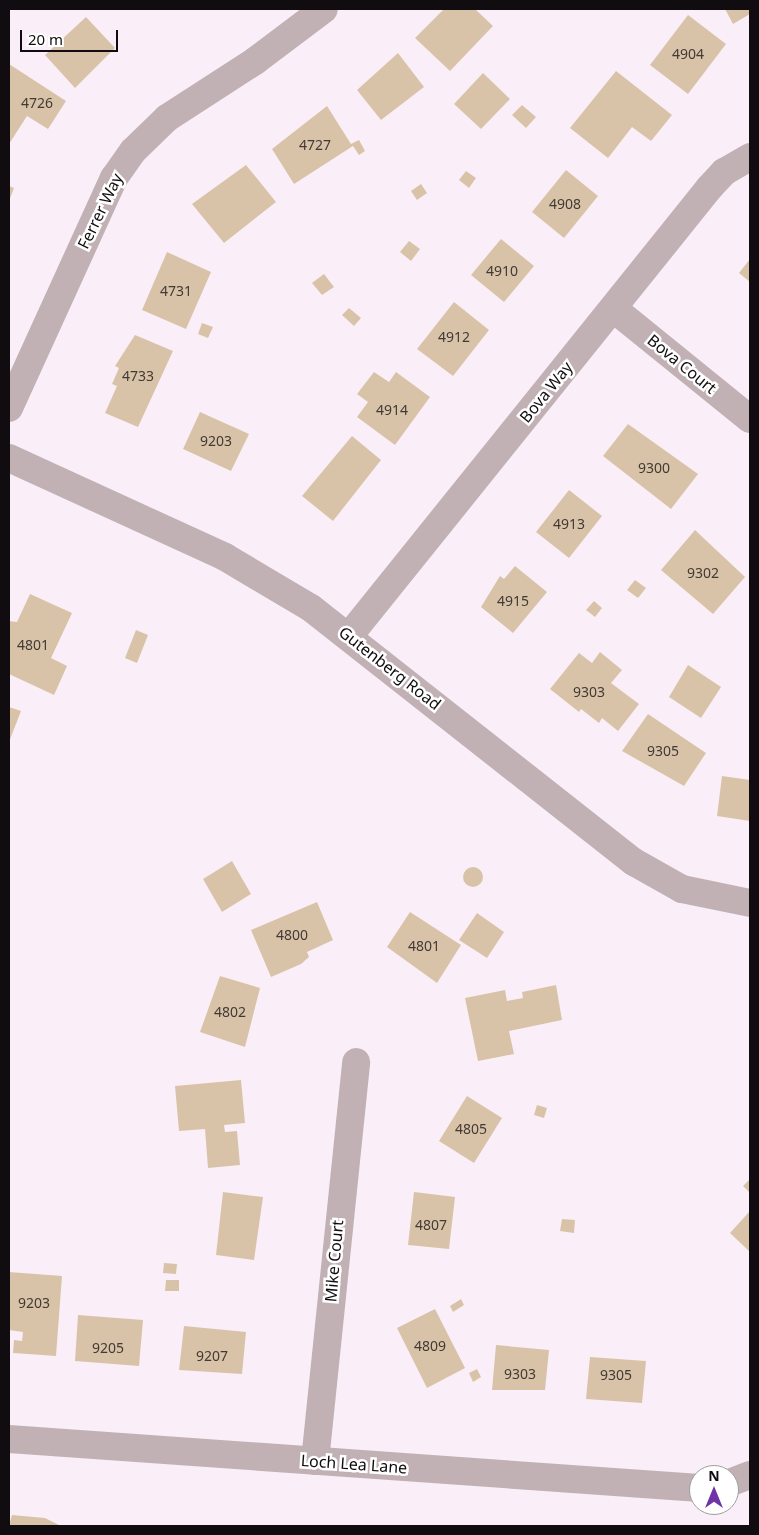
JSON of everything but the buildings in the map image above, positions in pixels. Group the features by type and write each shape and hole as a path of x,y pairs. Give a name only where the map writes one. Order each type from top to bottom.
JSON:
{"street":[{"name":"Ferrer Way","path":"9,408 114,178 132,151 168,118 255,61 324,9"},
{"name":"Bova Way","path":"349,636 614,309 710,187 724,172 750,157"},
{"name":"Bova Court","path":"614,309 750,419"},
{"name":"Gutenberg Road","path":"9,458 225,557 311,608 634,862 682,888 750,903"},
{"name":"Mike Court","path":"315,1461 356,1062"},
{"name":"Loch Lea Lane","path":"9,1439 689,1487"}]}
